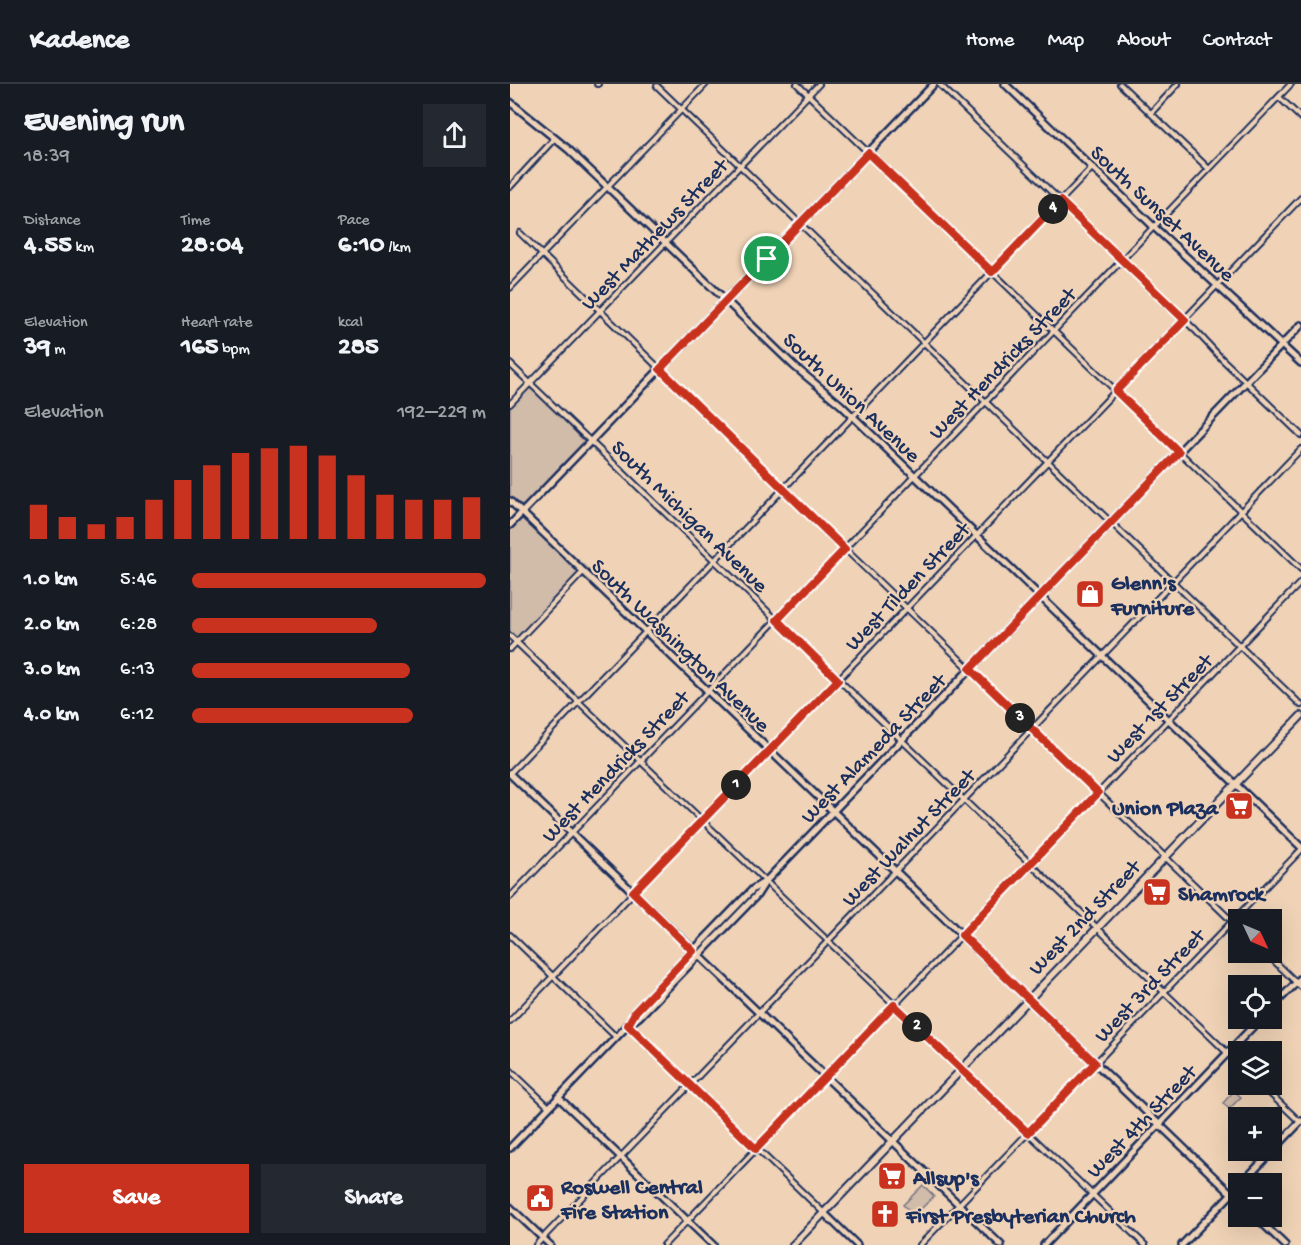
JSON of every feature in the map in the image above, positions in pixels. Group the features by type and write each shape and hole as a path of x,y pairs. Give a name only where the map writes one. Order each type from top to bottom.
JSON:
{"main road":[{"name":"West 2nd Street","path":"793,1245 1301,716"}],"street":[{"path":"510,288 706,84"},
{"path":"797,84 1301,568"},
{"name":"West Mathews Street","path":"510,404 819,84"},
{"path":"510,525 934,84"},
{"path":"939,84 1185,320 1301,435"},
{"name":"South Sunset Avenue","path":"1005,84 1154,227 1301,363"},
{"path":"1120,84 1209,169"},
{"path":"1151,113 1178,84"},
{"name":"West Hendricks Street","path":"510,897 1291,84"},
{"path":"657,86 1301,705"},
{"path":"1279,97 1301,118"},
{"name":"South Union Avenue","path":"510,102 556,138 800,371 853,417 1301,848"},
{"path":"510,187 556,138"},
{"path":"1001,1245 510,774 1092,168"},
{"name":"West Tilden Street","path":"510,1021 1301,198"},
{"path":"520,232 1228,917"},
{"name":"West Alameda Street","path":"510,1148 616,1037 699,956 757,895 766,881 1301,325"},
{"name":"South Michigan Avenue","path":"510,364 1228,1053"},
{"name":"West Walnut Street","path":"536,1245 1301,449"},
{"name":"South Washington Avenue","path":"510,501 1228,1190"},
{"path":"510,649 584,572"},
{"name":"West 1st Street","path":"664,1245 1301,582"},
{"path":"510,636 1144,1245"},
{"name":"West 3rd Street","path":"1243,909 1301,848"},
{"name":"West Alameda Street","path":"628,1025 636,1011 693,951 753,889 766,881"},
{"name":"West 3rd Street","path":"920,1245 1228,925"},
{"path":"510,934 616,1037"},
{"path":"1277,963 1299,982 1282,998"},
{"path":"628,1025 857,1245"},
{"name":"West 4th Street","path":"1239,1041 1251,1029"},
{"name":"West 4th Street","path":"1044,1245 1228,1053"},
{"path":"510,1070 549,1107"},
{"path":"1251,1173 1300,1122 1272,1095"},
{"path":"558,1097 713,1245"},
{"path":"1182,1245 1228,1198"},
{"path":"510,1207 550,1245"},
{"path":"1266,1227 1285,1245"}],"shaded area":[{"path":"531,385 584,441 589,440 522,510 510,498 510,407"},
{"path":"522,513 583,572 516,642 510,636 510,525"},
{"path":"1230,1095 1241,1097 1228,1108 1223,1103"},
{"path":"923,1185 934,1196 918,1212 912,1213 903,1205"}],"place":[{"name":"Glenn's Furniture","path":"1090,594"},
{"name":"Union Plaza","path":"1239,806"},
{"name":"Shamrock","path":"1157,892"},
{"name":"Allsup's","path":"892,1176"},
{"name":"Roswell Central Fire Station","path":"540,1198"},
{"name":"First Presbyterian Church","path":"885,1214"}],"route":[{"path":"868,153 992,272 1060,201 1185,320 1116,391 1179,452 970,669 1098,793 962,935 1095,1063 1028,1133 894,1005 756,1149 628,1025 636,1011 693,951 633,892 838,680 777,620 845,549 660,369 767,259 868,153"}]}
